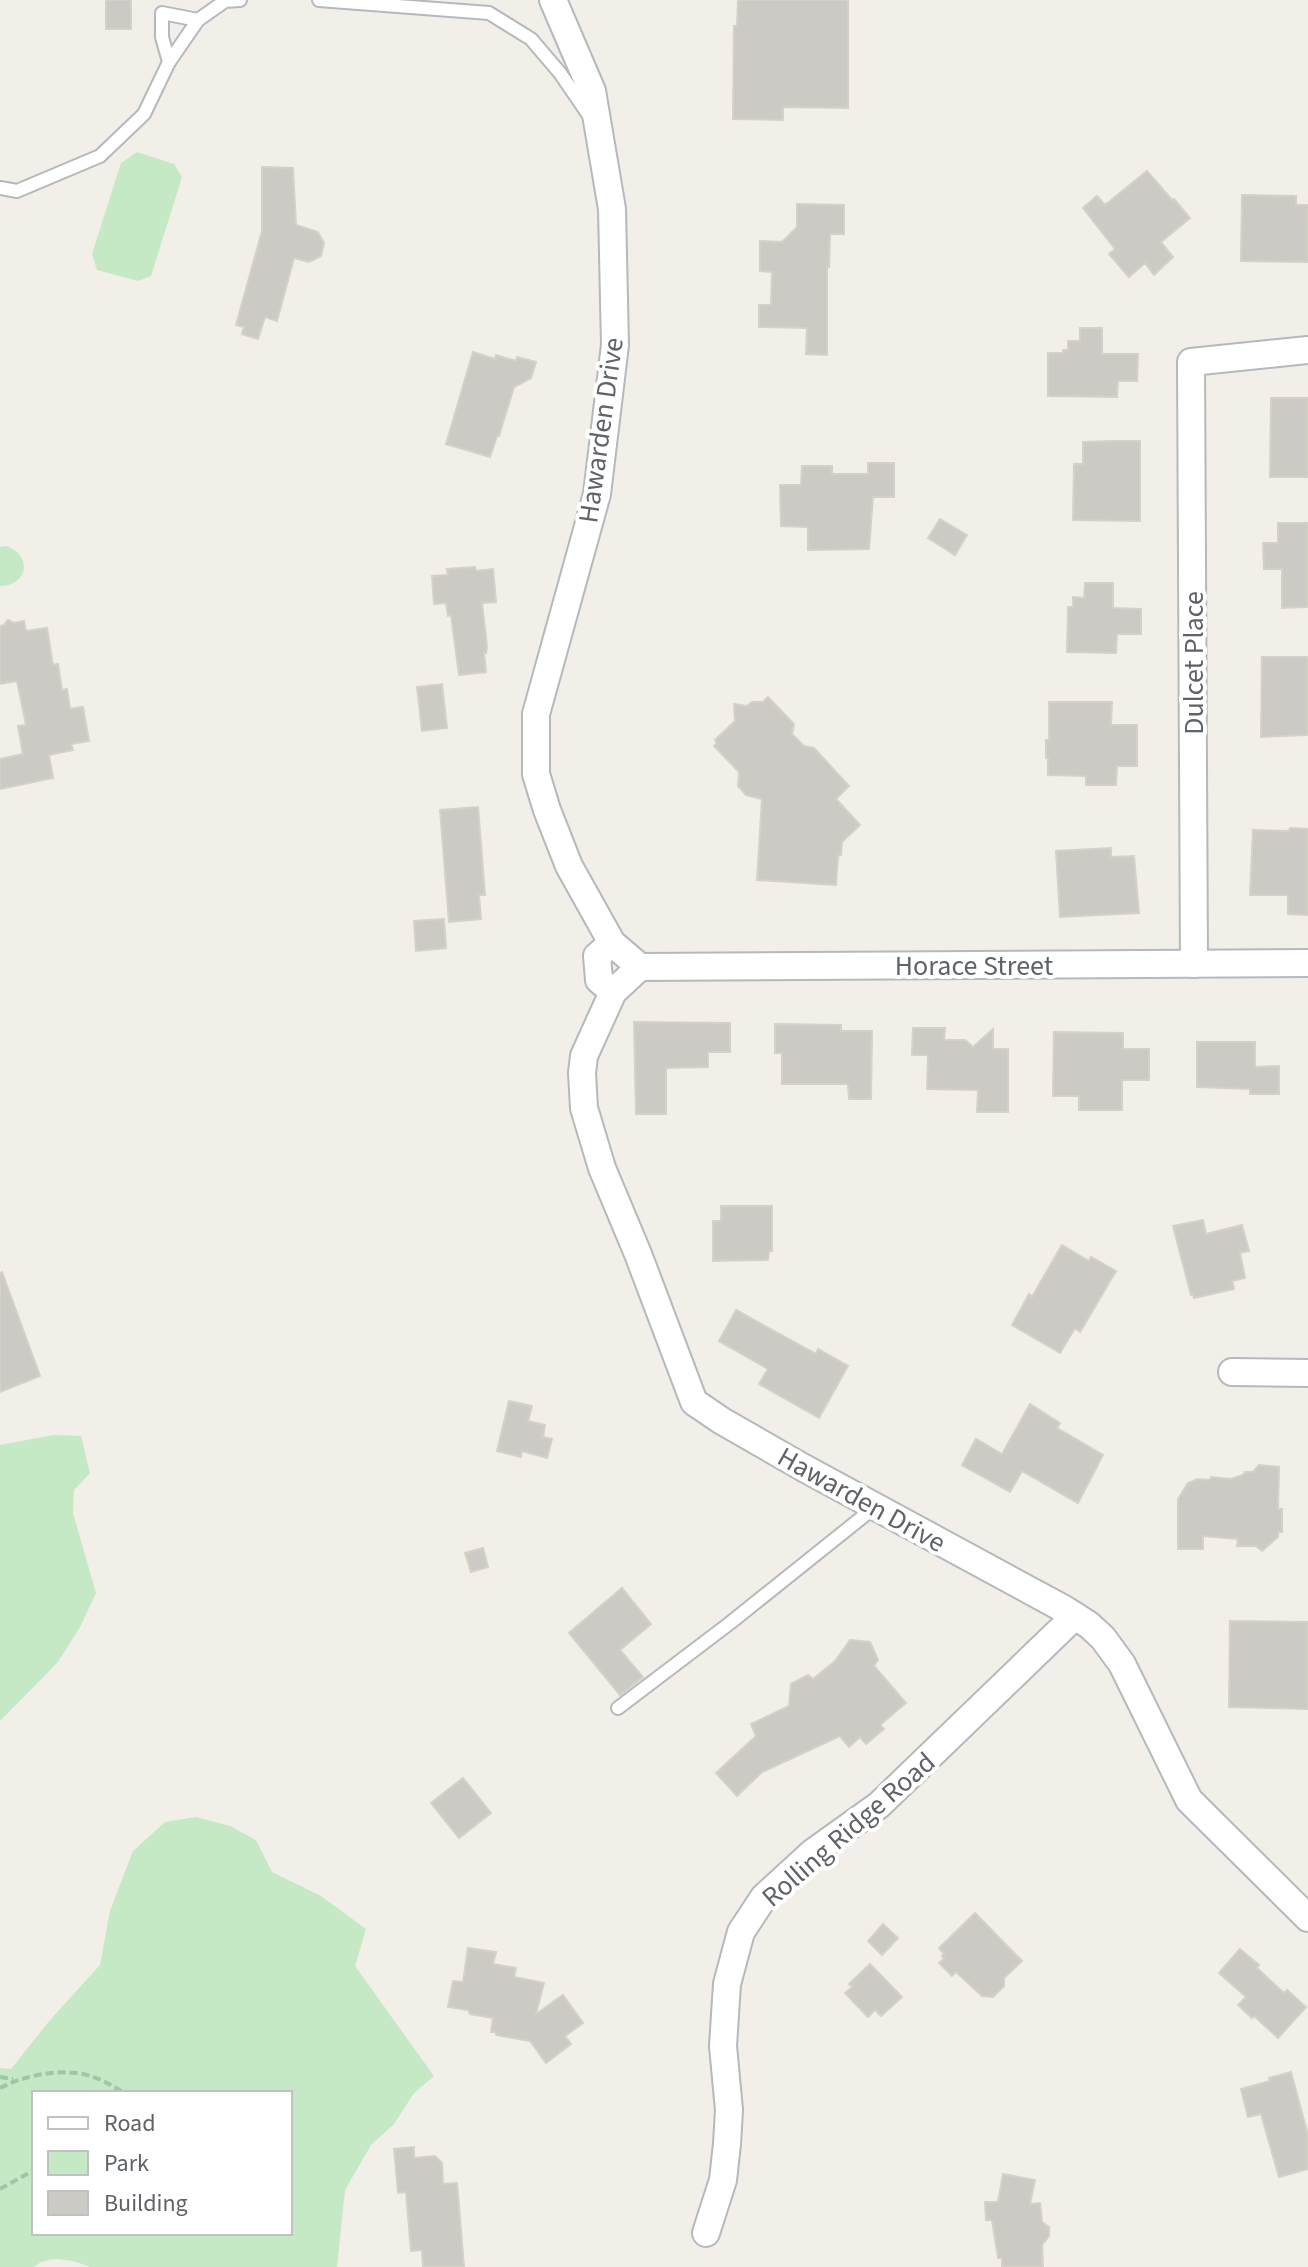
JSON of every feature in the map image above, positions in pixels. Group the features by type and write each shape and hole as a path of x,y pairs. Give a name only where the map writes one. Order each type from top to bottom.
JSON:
{"street":[{"name":"Hawarden Drive","path":"553,0 592,91 599,129 612,209 615,345 597,494 536,714 536,774 569,866 612,943 640,967 613,992 584,1056 584,1108 602,1168 694,1402 735,1429 1089,1625 1122,1664 1189,1800 1308,1918"},
{"name":"Dulcet Place","path":"1194,964 1191,362 1308,350"},
{"path":"612,943 597,956 599,980 613,992"},
{"name":"Horace Street","path":"640,967 1308,963"},
{"path":"1232,1372 1308,1373"},
{"name":"Rolling Ridge Road","path":"706,2233 723,2180 729,2110 723,2046 727,1984 741,1932 764,1897 812,1853 879,1805 1075,1616"}],"lane":[{"path":"0,188 17,191 100,156 144,114 169,62 198,20 225,1 240,0"},
{"path":"319,0 489,13 531,39 560,73 599,129"},
{"path":"169,62 162,37 162,13 198,20"},
{"path":"618,1708 875,1507"}],"path":[{"path":"0,2088 15,2080 35,2076 82,2074 106,2081 121,2091"},
{"path":"0,2077 15,2080"},
{"path":"0,2189 32,2171"}],"green space":[{"path":"137,152 174,164 182,177 151,276 138,281 97,270 92,254 121,163"},
{"path":"6,546 20,556 24,569 17,581 0,586 0,547"},
{"path":"54,1435 81,1436 90,1473 74,1490 73,1513 96,1593 58,1662 0,1721 0,1445"},
{"path":"196,1817 230,1826 256,1840 272,1872 321,1896 366,1929 355,1966 434,2076 414,2093 394,2124 371,2145 345,2190 337,2267 90,2267 54,2259 34,2267 0,2267 0,2068 11,2069 100,1965 110,1911 133,1851 165,1822"}],"building":[{"path":"106,0 131,0 131,29 106,29"},
{"path":"738,0 848,0 848,108 783,107 783,120 733,119 734,26 737,26"},
{"path":"262,167 293,168 296,225 318,232 324,243 321,256 309,262 294,258 277,321 265,317 258,339 242,334 244,327 236,325 262,231"},
{"path":"1147,171 1190,218 1161,242 1173,257 1154,275 1145,263 1129,277 1109,254 1115,249 1083,208 1097,196 1105,205"},
{"path":"1242,195 1296,196 1296,205 1308,205 1308,262 1241,261"},
{"path":"797,204 844,205 844,234 830,234 827,355 806,354 807,328 759,327 759,305 771,305 772,272 760,271 760,241 782,242 797,227"},
{"path":"1080,328 1102,328 1102,354 1138,354 1137,381 1118,381 1117,397 1048,396 1048,353 1063,353 1063,350 1068,350 1068,341 1080,341"},
{"path":"473,352 495,359 496,355 516,361 517,357 536,362 531,378 514,387 490,457 446,444"},
{"path":"1271,398 1308,398 1308,477 1270,477"},
{"path":"1140,441 1140,521 1073,520 1074,464 1083,464 1083,442"},
{"path":"868,463 894,463 894,497 873,497 869,549 808,550 808,527 781,526 780,485 801,485 802,466 832,466 832,474 868,474"},
{"path":"940,519 967,535 955,555 928,538"},
{"path":"1278,523 1308,523 1308,607 1282,608 1282,569 1264,569 1263,543 1278,543"},
{"path":"475,567 476,571 493,569 496,602 482,603 487,647 484,653 486,672 459,675 451,615 448,616 446,603 434,604 432,576 448,575 447,569"},
{"path":"1085,583 1113,583 1113,608 1141,609 1141,634 1117,634 1116,653 1067,652 1068,607 1073,607 1073,597 1084,598"},
{"path":"8,620 14,623 24,621 26,631 47,628 53,665 58,664 62,690 67,689 70,709 83,707 89,741 71,744 73,750 49,755 53,778 0,789 0,759 23,754 18,726 26,725 17,681 0,684 0,626"},
{"path":"1262,657 1308,657 1308,735 1261,737"},
{"path":"442,684 447,728 422,731 417,687"},
{"path":"768,697 794,724 792,734 804,746 814,748 849,786 836,799 860,825 842,842 836,885 757,880 762,799 746,795 738,786 739,772 714,746 717,743 715,740 735,721 734,704 747,706 752,702 763,702"},
{"path":"1049,702 1112,702 1111,725 1137,725 1137,766 1117,766 1116,785 1086,785 1086,776 1048,775 1046,740 1049,740"},
{"path":"478,807 485,895 479,895 481,919 449,922 440,810"},
{"path":"1290,828 1308,829 1308,915 1288,914 1288,895 1250,895 1253,830 1289,831"},
{"path":"1111,848 1111,857 1134,856 1139,913 1060,917 1056,851"},
{"path":"444,919 446,948 416,951 414,921"},
{"path":"634,1022 730,1023 730,1052 708,1052 708,1067 666,1068 666,1114 636,1114"},
{"path":"775,1024 841,1025 841,1031 872,1031 871,1099 849,1099 848,1084 782,1084 782,1053 775,1053"},
{"path":"913,1028 945,1028 944,1040 965,1040 973,1047 993,1029 993,1049 1008,1049 1008,1112 977,1112 978,1090 927,1089 928,1055 912,1055"},
{"path":"1054,1032 1123,1033 1123,1049 1149,1049 1149,1080 1122,1080 1122,1110 1079,1110 1079,1096 1053,1096"},
{"path":"1197,1042 1255,1042 1255,1067 1279,1066 1279,1094 1250,1094 1250,1089 1197,1087"},
{"path":"721,1206 772,1206 772,1251 769,1251 768,1260 713,1261 713,1221 721,1221"},
{"path":"1203,1220 1206,1234 1242,1225 1249,1251 1240,1253 1245,1278 1232,1281 1234,1289 1194,1298 1173,1226"},
{"path":"1062,1245 1089,1261 1091,1257 1116,1271 1080,1332 1075,1328 1060,1353 1012,1325"},
{"path":"0,1273 40,1376 0,1392"},
{"path":"736,1310 816,1354 818,1349 848,1366 819,1418 759,1384 768,1369 719,1341"},
{"path":"509,1401 532,1406 528,1421 545,1425 543,1437 552,1439 547,1458 522,1451 521,1457 497,1451"},
{"path":"1030,1404 1060,1423 1057,1428 1103,1455 1078,1503 1022,1471 1010,1492 962,1465 976,1439 1002,1454"},
{"path":"1259,1465 1279,1467 1278,1509 1282,1509 1282,1532 1278,1532 1278,1537 1262,1551 1256,1546 1237,1546 1238,1539 1203,1536 1203,1549 1178,1549 1178,1499 1188,1483 1198,1479 1210,1480 1211,1477 1231,1479 1245,1472 1253,1472"},
{"path":"483,1548 488,1567 471,1572 465,1553"},
{"path":"622,1588 651,1624 620,1650 643,1677 620,1695 569,1633"},
{"path":"1230,1621 1308,1622 1308,1709 1229,1707"},
{"path":"850,1640 870,1642 878,1660 874,1666 906,1703 880,1725 884,1729 866,1744 860,1737 849,1747 840,1736 762,1772 737,1796 716,1773 756,1736 751,1724 789,1706 791,1684 808,1675 813,1679 835,1661"},
{"path":"463,1778 491,1813 459,1838 431,1803"},
{"path":"975,1913 1022,1961 1004,1978 1004,1986 993,1997 982,1996 956,1972 952,1976 939,1963 944,1959 944,1954 939,1948"},
{"path":"883,1924 898,1938 882,1955 868,1941"},
{"path":"468,1948 496,1952 493,1964 516,1968 514,1977 544,1983 536,2014 563,1995 583,2023 565,2036 571,2044 546,2063 530,2041 491,2032 493,2018 448,2007 453,1981 463,1982"},
{"path":"1240,1949 1284,1993 1287,1990 1306,2007 1278,2038 1238,2005 1246,1997 1219,1973"},
{"path":"870,1964 902,1997 881,2016 875,2010 868,2017 845,1993 852,1987 849,1984"},
{"path":"1291,2072 1308,2135 1308,2169 1279,2177 1261,2114 1248,2117 1241,2089"},
{"path":"414,2147 414,2158 435,2156 442,2163 443,2184 457,2183 464,2267 423,2267 422,2250 411,2251 406,2192 398,2193 394,2149"},
{"path":"1003,2174 1035,2180 1030,2204 1040,2203 1042,2222 1049,2227 1049,2236 1042,2245 1043,2267 1002,2267 1002,2258 998,2258 992,2220 986,2220 985,2202 998,2202"}]}
